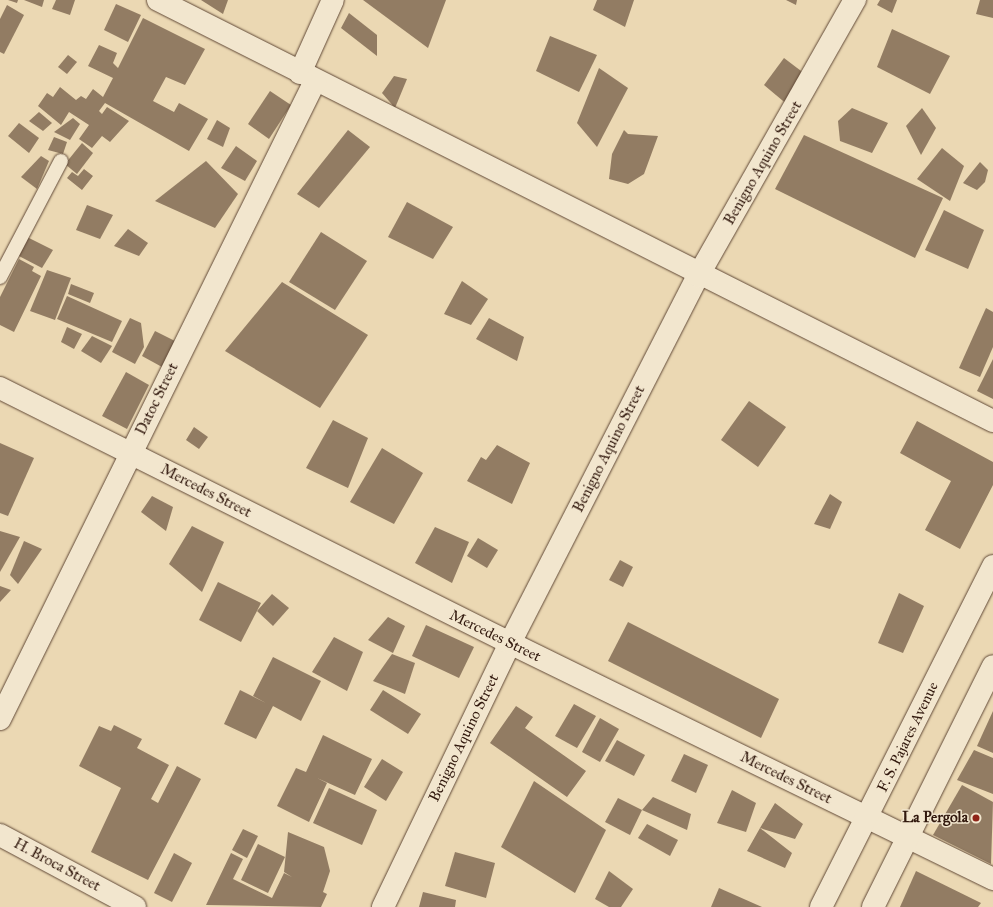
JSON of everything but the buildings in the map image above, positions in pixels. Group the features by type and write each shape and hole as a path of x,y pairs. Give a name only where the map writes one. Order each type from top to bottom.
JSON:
{"street":[{"path":"158,0 698,276 993,421"},
{"name":"Datoc Street","path":"0,719 130,453 307,76 333,0"},
{"name":"Benigno Aquino Street","path":"383,907 510,643 698,276 855,0"},
{"name":"Mercedes Street","path":"0,388 510,643 908,838 993,878"},
{"name":"F. S. Pajares Avenue","path":"822,907 868,818 993,566"},
{"path":"873,907 993,666"},
{"name":"H. Broca Street","path":"0,835 135,907"}],"lane":[{"path":"0,277 61,161"}],"place":[{"name":"La Pergola","path":"976,818"}]}
